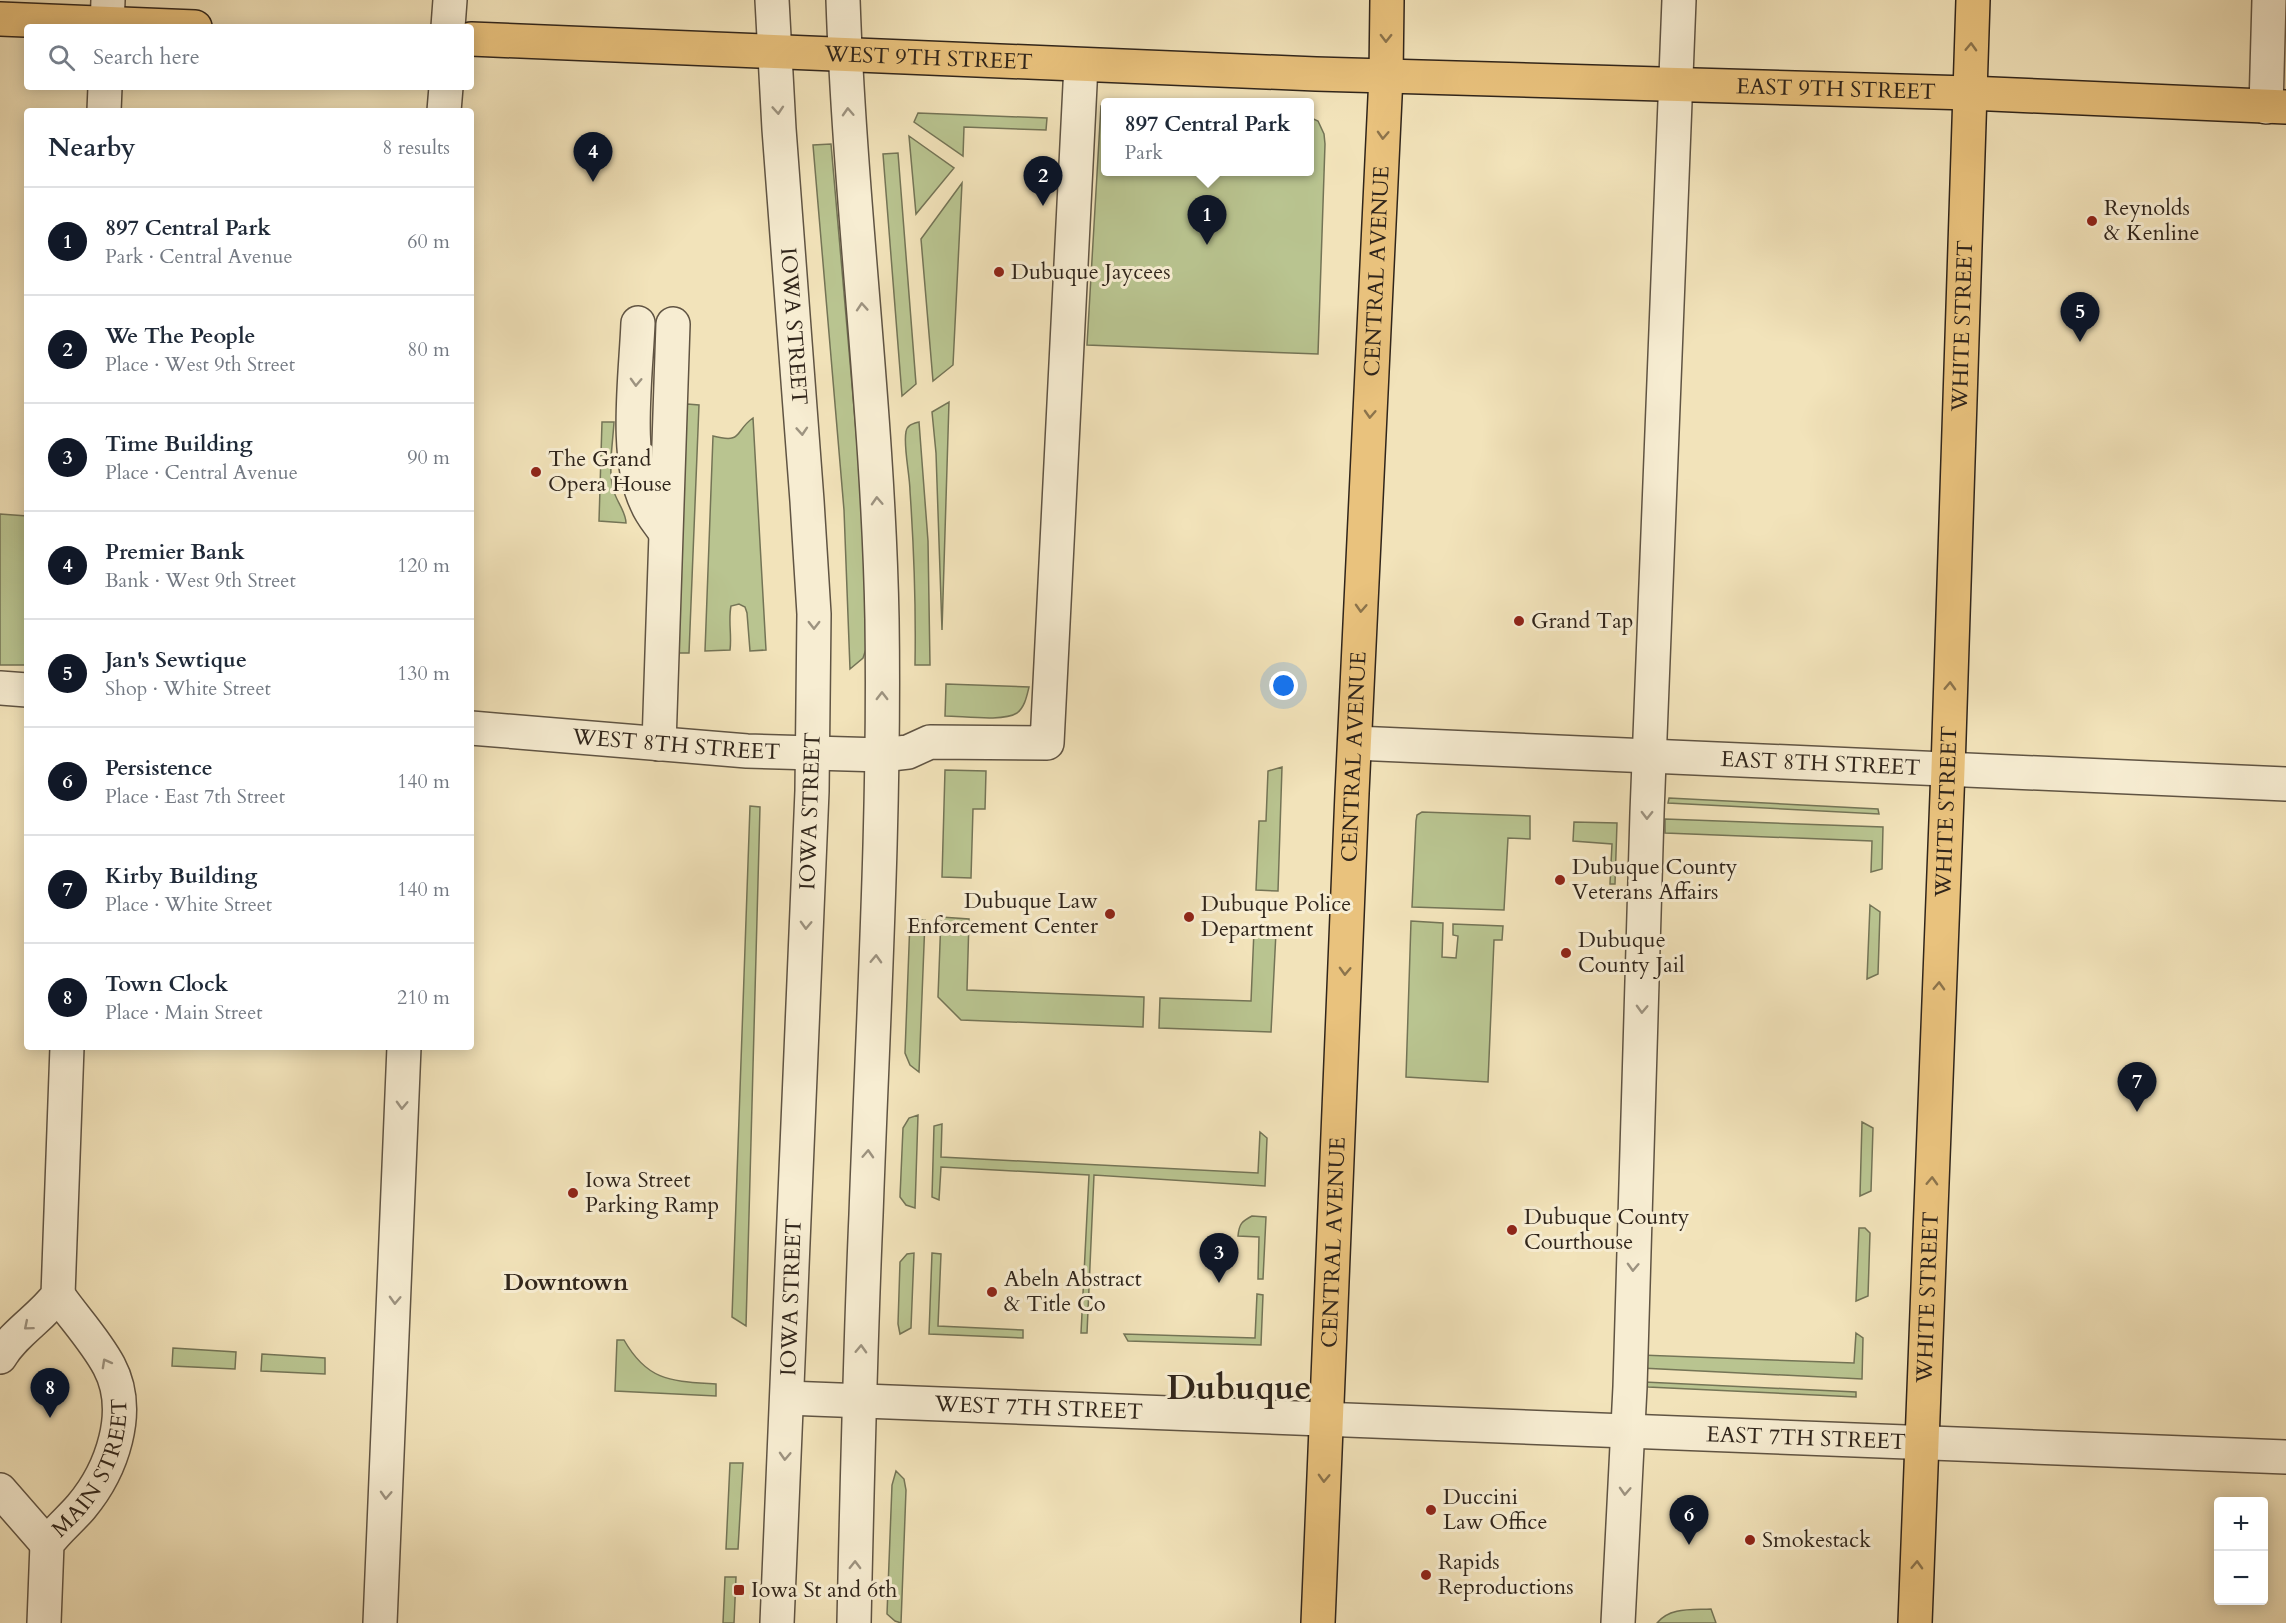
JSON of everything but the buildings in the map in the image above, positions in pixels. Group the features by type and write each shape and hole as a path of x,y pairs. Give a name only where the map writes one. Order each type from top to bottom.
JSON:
{"main road":[{"name":"CENTRAL AVENUE","path":"1318,1623 1386,76 1387,0"},
{"name":"WHITE STREET","path":"1915,1623 1973,0"},
{"path":"0,19 107,17 169,24"},
{"name":"WEST 9TH STREET","path":"474,39 1386,76"},
{"name":"EAST 9TH STREET","path":"1386,76 1969,93 2276,107"}],"street":[{"path":"448,24 450,0"},
{"name":"IOWA STREET","path":"772,0 814,614 813,753 777,1623"},
{"path":"843,0 844,55 877,499 882,618 882,754 854,1623"},
{"path":"1618,1623 1627,1432 1679,0"},
{"path":"2269,0 2276,107"},
{"name":"WEST 8TH STREET","path":"474,728 747,751 813,753 908,752 930,742 1047,743 1081,65"},
{"path":"104,108 105,90"},
{"path":"444,108 446,90"},
{"path":"638,323 633,447 636,475 647,505 665,531"},
{"path":"659,744 672,324"},
{"path":"0,688 24,690"},
{"name":"EAST 8TH STREET","path":"1355,743 2286,784"},
{"path":"0,1357 58,1295 68,1050"},
{"path":"380,1623 404,1050"},
{"name":"MAIN STREET","path":"44,1623 47,1544 81,1507 102,1476 111,1455 118,1423 117,1389 110,1367 58,1295"},
{"name":"WEST 7TH STREET","path":"787,1398 1327,1420"},
{"name":"EAST 7TH STREET","path":"1327,1420 2286,1457"},
{"name":"MAIN STREET","path":"0,1490 47,1544"}],"green space":[{"path":"1101,106 1101,176 1314,176 1314,119 1318,121 1324,134 1325,144 1318,354 1087,345"},
{"path":"918,113 1047,118 1046,130 964,127 963,156 914,122"},
{"path":"909,136 954,168 916,214"},
{"path":"831,144 863,511 866,649 863,658 850,669 844,510 813,145"},
{"path":"898,153 916,384 902,396 883,154"},
{"path":"962,183 953,365 933,381 921,239"},
{"path":"949,402 942,630 936,453 932,412"},
{"path":"687,404 699,405 689,653 677,653"},
{"path":"753,418 766,650 750,651 747,613 745,607 739,604 731,606 730,650 705,651 713,436 734,437"},
{"path":"602,422 614,422 612,481 626,523 599,521"},
{"path":"919,422 928,541 930,665 915,665 914,556 905,438 909,426"},
{"path":"0,514 24,516 24,665 0,665"},
{"path":"946,684 1029,687 1024,704 1017,713 1011,716 982,718 945,716"},
{"path":"1282,767 1278,891 1256,890 1259,821 1266,821 1268,771"},
{"path":"945,770 986,771 985,809 973,809 971,878 942,877"},
{"path":"1669,798 1878,809 1879,814 1668,803"},
{"path":"750,806 760,807 746,1326 732,1317"},
{"path":"1422,812 1530,816 1530,839 1508,838 1504,910 1412,907 1416,821 1417,815"},
{"path":"1665,819 1883,827 1882,869 1871,872 1872,841 1665,833"},
{"path":"1574,822 1617,823 1615,884 1610,884 1612,844 1573,841"},
{"path":"1870,905 1880,912 1878,974 1867,979"},
{"path":"941,917 969,919 967,990 1144,997 1143,1027 961,1020 938,997"},
{"path":"910,920 925,920 919,1072 910,1065 905,1053"},
{"path":"1411,921 1443,923 1442,957 1456,958 1458,936 1453,935 1453,924 1503,926 1502,940 1494,940 1488,1082 1406,1077"},
{"path":"1254,930 1276,932 1271,1032 1159,1028 1160,998 1251,1001"},
{"path":"918,1115 915,1208 906,1205 900,1197 903,1128 909,1118"},
{"path":"1862,1122 1873,1128 1871,1191 1860,1196"},
{"path":"942,1124 941,1157 1258,1173 1260,1132 1267,1138 1265,1186 1094,1175 1087,1333 1081,1333 1089,1175 941,1167 939,1200 932,1197 934,1126"},
{"path":"1252,1216 1266,1217 1263,1279 1258,1279 1259,1237 1238,1236 1242,1223"},
{"path":"1859,1228 1865,1228 1870,1233 1868,1296 1856,1301"},
{"path":"914,1253 911,1328 900,1334 898,1324 900,1262 907,1254"},
{"path":"932,1253 941,1254 938,1326 1023,1330 1023,1338 929,1334"},
{"path":"1257,1294 1263,1295 1261,1345 1128,1341 1124,1334 1255,1338"},
{"path":"1856,1333 1863,1338 1862,1379 1641,1368 1641,1355 1854,1363"},
{"path":"617,1340 624,1340 633,1354 652,1372 674,1380 716,1384 716,1396 615,1391"},
{"path":"173,1348 236,1352 235,1369 172,1366"},
{"path":"262,1354 325,1358 325,1374 261,1371"},
{"path":"1644,1382 1856,1392 1856,1397 1648,1387"},
{"path":"730,1463 743,1463 738,1549 726,1549"},
{"path":"896,1471 904,1479 906,1490 901,1623 887,1614 892,1485"},
{"path":"725,1577 736,1577 734,1623 723,1623"},
{"path":"1711,1609 1716,1623 1657,1623 1668,1614 1675,1612"}],"place":[{"name":"Premier Bank","path":"593,182"},
{"name":"We The People","path":"1043,206"},
{"name":"Reynolds & Kenline","path":"2092,221"},
{"name":"897 Central Park","path":"1207,245"},
{"name":"Dubuque Jaycees","path":"999,272"},
{"name":"Jan's Sewtique","path":"2080,342"},
{"name":"The Grand Opera House","path":"536,472"},
{"name":"Grand Tap","path":"1519,621"},
{"name":"Dubuque County Veterans Affairs","path":"1560,880"},
{"name":"Dubuque Law Enforcement Center","path":"1110,914"},
{"name":"Dubuque Police Department","path":"1189,917"},
{"name":"Dubuque County Jail","path":"1566,953"},
{"name":"Kirby Building","path":"2137,1112"},
{"name":"Iowa Street Parking Ramp","path":"573,1193"},
{"name":"Dubuque County Courthouse","path":"1512,1230"},
{"name":"Time Building","path":"1219,1283"},
{"name":"Abeln Abstract & Title Co","path":"992,1292"},
{"name":"Town Clock","path":"50,1418"},
{"name":"Duccini Law Office","path":"1431,1510"},
{"name":"Smokestack","path":"1750,1540"},
{"name":"Persistence","path":"1689,1545"},
{"name":"Rapids Reproductions","path":"1426,1575"},
{"name":"Iowa St and 6th","path":"739,1590"}],"district":[{"name":"Downtown","path":"566,1282"},
{"name":"Dubuque","path":"1239,1388"}]}
